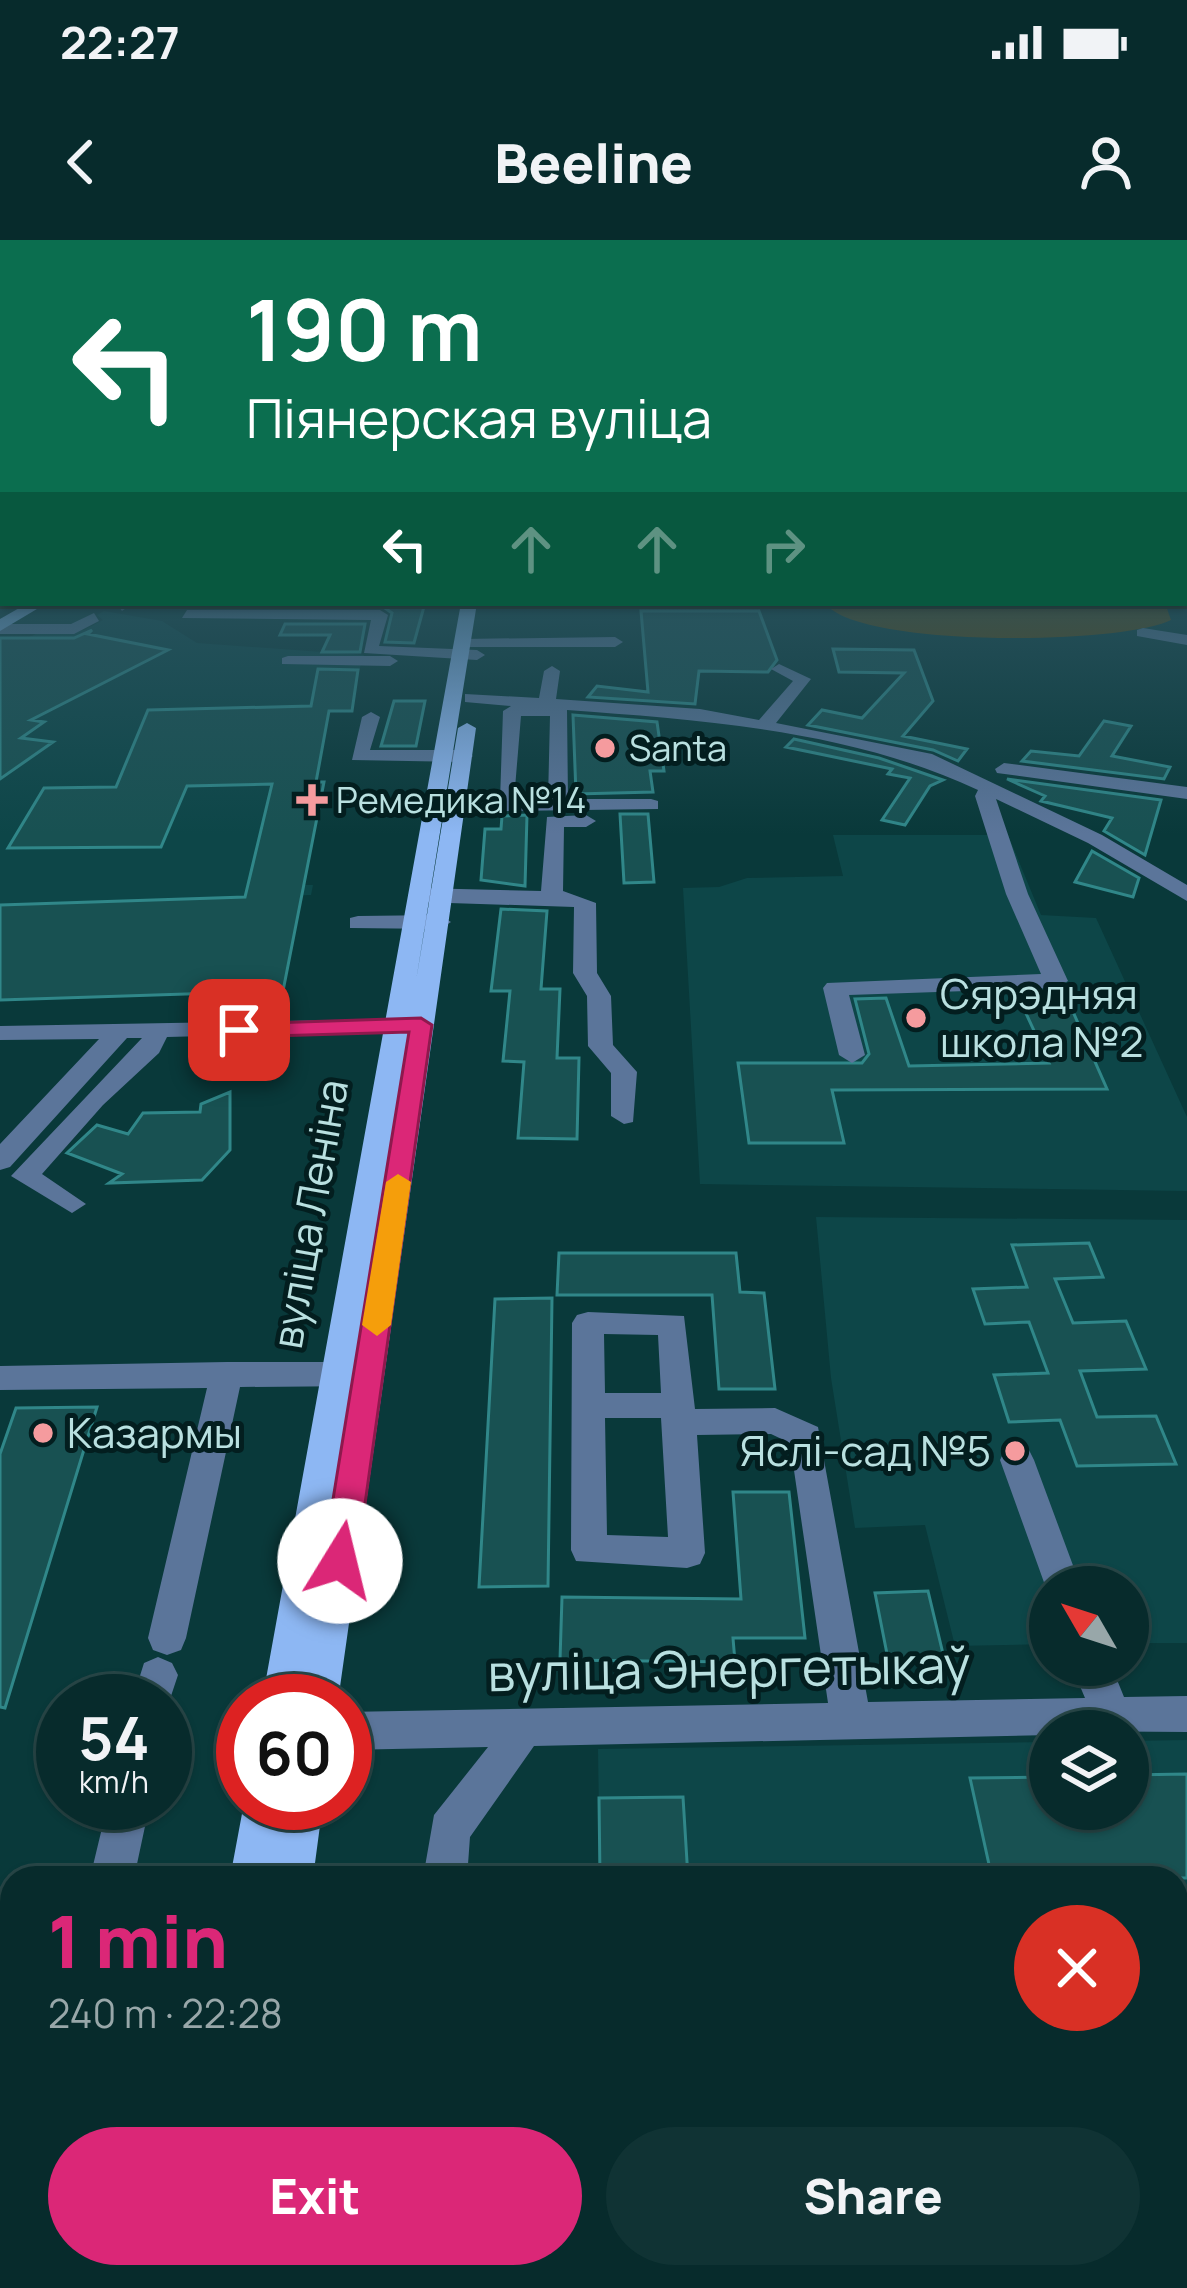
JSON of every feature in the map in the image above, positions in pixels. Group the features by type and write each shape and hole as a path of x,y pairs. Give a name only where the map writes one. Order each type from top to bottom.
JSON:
{"main road":[{"name":"вуліца Леніна","path":"321,1674 354,1374 409,1025 451,803 468,643"},
{"name":"вуліца Леніна","path":"468,652 471,643"},
{"name":"вуліца Леніна","path":"288,1674 354,1374"},
{"path":"254,1866 260,1830"},
{"path":"293,1866 298,1830"}],"street":[{"path":"372,643 370,650 468,652"},
{"path":"288,661 381,661 518,643 617,651"},
{"path":"548,701 559,666 593,651"},
{"path":"370,682 381,661"},
{"path":"764,726 803,679 781,664"},
{"path":"462,698 717,717 997,777 1187,793"},
{"path":"507,796 512,711 560,711 559,801"},
{"path":"371,717 359,757 453,756"},
{"path":"587,719 717,717"},
{"path":"997,777 1187,894"},
{"path":"852,1055 835,988 1055,981 1017,895 986,796 997,777"},
{"path":"451,803 507,796 657,813 554,821 552,898"},
{"path":"451,803 559,801"},
{"path":"358,923 429,908 552,898 585,903 589,912 585,973 599,996 601,1046 624,1072 624,1116"},
{"path":"0,1033 156,1034 409,1025"},
{"path":"0,1161 117,1034"},
{"path":"72,1204 25,1176 94,1099 150,1048 156,1034"},
{"path":"588,1323 674,1324 676,1414 687,1553 589,1550 588,1323"},
{"path":"159,1671 227,1374"},
{"path":"0,1378 354,1374"},
{"path":"588,1405 775,1421 806,1436 851,1723"},
{"path":"1017,1460 1055,1566"},
{"name":"вуліца Энергетыкаў","path":"1149,1715 1187,1714"},
{"name":"вуліца Энергетыкаў","path":"372,1730 1029,1718"},
{"path":"447,1866 449,1830 514,1746 520,1726"},
{"path":"115,1866 123,1830"}],"shaded area":[{"path":"17,643 196,643 364,655 358,674 335,675 316,781 324,782 305,885 313,885 311,895 0,905 0,650"},
{"name":"Сярэдняя школа №2","path":"833,835 1008,835 1041,915 1096,918 1187,1117 1187,1191 700,1184 683,888 719,887 747,878 843,876"},
{"name":"Яслі-сад №5","path":"816,1217 1187,1220 1187,1643 1149,1643 1149,1566 1029,1566 1029,1644 955,1646 925,1525 855,1528 831,1378"},
{"path":"1187,1740 1187,1866 600,1866 598,1749 1029,1742 1029,1830 1149,1830 1149,1741"}],"building":[{"path":"0,643 131,643 168,650 31,720 44,722 21,738 53,742 0,779"},
{"path":"326,643 362,643 360,652 322,652"},
{"path":"644,643 771,643 777,660 768,672 699,671 695,704 588,697 597,686 648,692"},
{"path":"833,649 914,650 933,701 903,736 967,749 958,761 933,750 808,725 822,710 862,718 904,673 839,672"},
{"path":"318,669 358,670 352,711 329,711 316,782 324,782 283,991 0,1000 0,905 245,897 272,784 187,786 161,847 8,848 44,788 116,787 148,710 311,706"},
{"path":"394,701 425,701 416,746 381,746"},
{"path":"573,715 657,722 664,771 650,771 653,792 576,794"},
{"path":"1104,721 1131,726 1112,756 1170,767 1164,779 1022,761 1031,751 1079,756"},
{"path":"794,739 879,758 943,780 930,786 905,825 882,820 910,778 888,774 892,769 786,747"},
{"path":"1007,779 1161,800 1145,855 1104,831 1112,818 1041,801 1045,796"},
{"path":"620,814 648,814 654,882 624,883"},
{"path":"527,815 525,886 481,880 485,829 501,829 502,816"},
{"path":"1092,851 1139,878 1133,897 1075,882"},
{"path":"501,909 547,911 541,989 560,989 557,1058 579,1058 577,1139 518,1138 524,1062 503,1061 510,991 491,991"},
{"path":"1063,989 1107,1089 832,1090 844,1143 749,1143 738,1063 862,1063 869,1054 855,999 886,998 909,1066 1049,1063 1017,994"},
{"path":"230,1092 230,1150 202,1180 109,1183 122,1174 67,1153 97,1125 128,1134 143,1113 200,1112 201,1104"},
{"path":"1089,1243 1103,1277 1055,1279 1073,1323 1126,1321 1146,1369 1080,1371 1097,1417 1156,1416 1176,1464 1077,1466 1060,1420 1009,1422 994,1375 1048,1373 1029,1322 985,1324 973,1289 1027,1287 1012,1245"},
{"path":"559,1253 736,1253 740,1292 764,1293 775,1389 719,1389 712,1295 557,1295"},
{"path":"552,1298 548,1586 479,1587 495,1299"},
{"path":"97,1407 5,1708 0,1707 0,1454 16,1408"},
{"path":"733,1492 789,1492 805,1638 733,1638 735,1662 560,1660 562,1597 741,1599"},
{"path":"928,1591 944,1658 888,1659 875,1593"},
{"path":"1187,1774 1187,1866 989,1866 970,1778 1029,1777 1029,1830 1149,1830 1149,1775"},
{"path":"683,1797 687,1866 600,1866 599,1798"}],"slow traffic":[{"path":"377,1325 398,1182"}],"place":[{"name":"Santa","path":"605,748"},
{"name":"Ремедика №14","path":"312,800"},
{"name":"Сярэдняя школа №2","path":"916,1018"},
{"name":"Казармы","path":"43,1433"},
{"name":"Яслі-сад №5","path":"1015,1451"}],"route":[{"path":"239,1030 421,1025 340,1561"}]}
